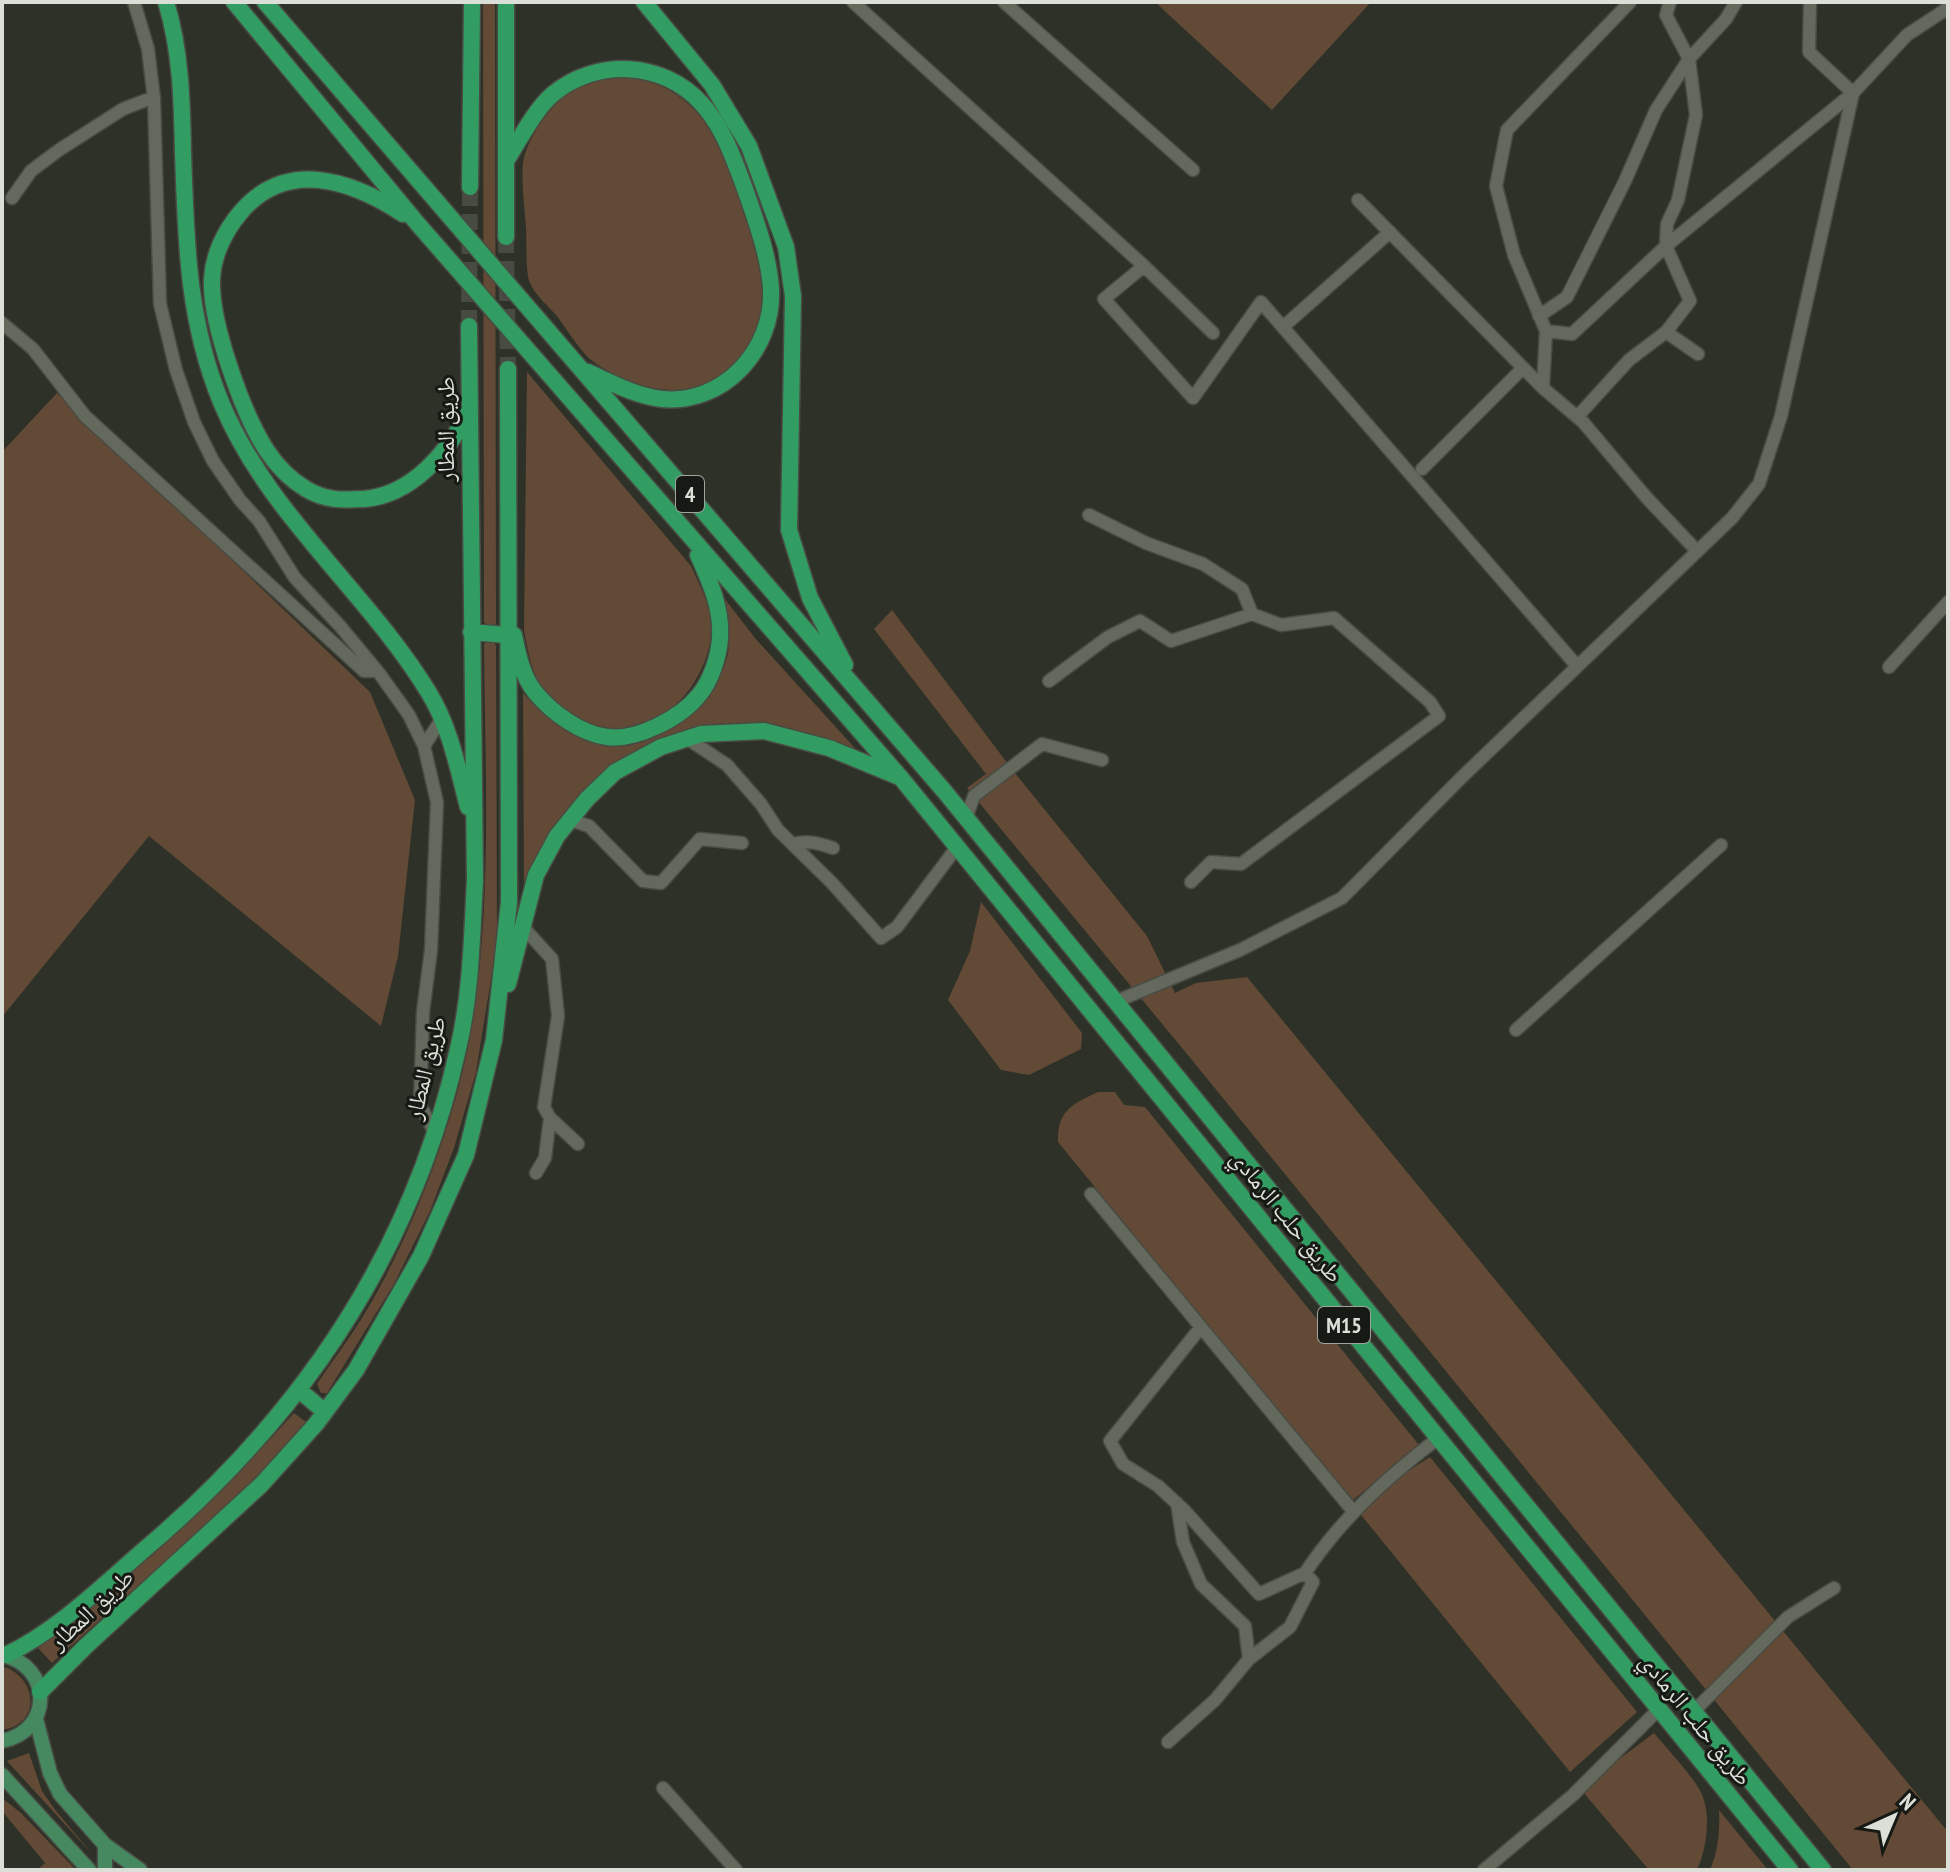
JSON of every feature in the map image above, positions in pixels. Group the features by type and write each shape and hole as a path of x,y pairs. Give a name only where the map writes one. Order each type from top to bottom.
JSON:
{"highway":[{"path":"166,2 176,34 181,91 189,281 206,364 241,442 263,477 390,638 430,694 449,737 474,831"},
{"name":"4","path":"234,2 417,223 901,778"},
{"name":"4","path":"265,2 945,792 1113,996"},
{"path":"280,2 303,47"},
{"path":"470,187 472,2"},
{"path":"506,2 506,237"},
{"path":"644,2 712,85 749,146 786,247 793,296 789,530 810,598 853,680 945,792"},
{"path":"508,158 550,95 571,81 611,69 655,73 702,103 733,157 755,217 769,273 769,312 755,350 730,381 697,397 664,399 645,397 583,369"},
{"path":"417,223 371,194 332,182 309,179 279,183 254,196 231,223 217,253 212,279 220,335 243,400 266,450 282,471 307,490 335,501 378,497 415,477 433,464 448,447 468,412"},
{"name":"طريق المطار","path":"4,1655 32,1643 70,1614 156,1540 254,1445 344,1328 384,1257 435,1133 459,1047 471,949 475,880 469,326"},
{"name":"طريق المطار","path":"40,1692 261,1485 325,1412 356,1370 421,1256 466,1155 494,1040 509,902 508,369"},
{"path":"507,608 521,667 534,692 570,723 607,737 639,734 662,725 699,695 718,651 720,635 714,590 691,539"},
{"path":"471,632 507,635"},
{"path":"494,1040 536,875 557,836 587,799 615,772 661,747 701,734 764,731 829,748 901,778"},
{"name":"طريق حلب الرمادي","path":"901,778 1790,1870"},
{"name":"طريق حلب الرمادي","path":"1113,996 1823,1870"},
{"path":"299,1390 325,1412"}],"main road":[{"path":"4,1655 29,1668 36,1679 40,1692 36,1719 56,1788 123,1863 140,1870"},
{"path":"2,1741 17,1737 36,1719"},
{"path":"2,1775 89,1870"},
{"path":"105,1845 105,1870"}],"street":[{"path":"134,2 148,49 154,97 160,304 176,370 194,422 213,461 259,521 295,578 377,671 409,715 424,746 437,802 435,887 423,1012 420,1105 435,1133"},
{"path":"853,2 1144,266 1213,333"},
{"path":"1004,2 1193,170"},
{"path":"1543,388 1546,331 1514,255 1496,186 1507,130 1630,2"},
{"path":"1577,417 1629,360 1666,332 1690,301 1666,246 1667,224 1678,200 1696,115 1689,59 1666,15 1670,2"},
{"path":"1539,316 1567,297 1625,181 1656,110 1689,59 1726,19 1736,2"},
{"path":"1810,2 1809,52 1853,93"},
{"path":"1546,331 1572,334 1666,246 1853,93 1907,35 1948,8"},
{"path":"1113,996 1240,950 1342,898 1732,518 1759,484 1781,416 1853,93"},
{"path":"12,198 31,171 59,150 123,109 154,97"},
{"path":"1358,200 1543,388 1577,417 1697,551"},
{"path":"1283,327 1390,232"},
{"path":"1144,266 1104,299 1193,398 1261,302 1577,666"},
{"path":"2,323 33,349 85,416 132,461 364,671 377,671"},
{"path":"1666,332 1698,354"},
{"path":"1422,469 1523,368"},
{"path":"1089,515 1146,543 1203,564 1242,589 1252,614"},
{"path":"1889,667 1948,602"},
{"path":"1049,681 1108,637 1140,621 1171,641 1252,614 1281,625 1334,618 1430,702 1439,716 1241,864 1211,862 1191,882"},
{"path":"424,746 441,720"},
{"path":"688,739 727,765 792,844 881,938 897,927 957,847"},
{"path":"966,818 974,796 1042,744 1102,760"},
{"path":"570,820 589,826 643,881 661,883 700,839 742,843"},
{"path":"792,844 804,841 833,848"},
{"path":"1516,1030 1721,845"},
{"path":"523,927 552,959 558,1016 544,1107 550,1118 578,1144"},
{"path":"536,1173 545,1158 550,1118"},
{"path":"1091,1194 1353,1511"},
{"path":"1201,1327 1110,1441 1123,1464 1158,1486 1177,1503 1259,1594 1305,1573 1353,1511 1388,1477 1437,1439"},
{"path":"1177,1503 1183,1542 1201,1584 1245,1626 1249,1659"},
{"path":"1168,1742 1215,1700 1249,1659 1290,1627 1313,1582 1305,1573"},
{"path":"1693,1712 1788,1617 1834,1588"},
{"path":"1484,1870 1573,1795 1658,1710"},
{"path":"663,1788 736,1870"}],"shaded area":[{"path":"483,2 495,2 494,627 484,623"},
{"path":"1155,2 1371,2 1272,110"},
{"path":"625,76 665,88 698,114 723,155 755,247 762,304 758,327 729,369 712,381 694,388 674,390 634,383 595,363 579,347 528,278 523,163 530,141 554,106 574,88 593,79"},
{"path":"527,372 691,566 706,601 711,623 710,639 701,671 681,700 654,720 639,726 609,728 580,719 554,702 532,666 524,630"},
{"path":"57,393 370,692 415,800 398,956 381,1026 149,836 2,1017 2,452"},
{"path":"724,598 755,638 862,756 830,741 785,728 744,724 700,728 620,761 524,888 523,693 559,726 592,742 624,746 663,733 698,706 722,671 729,639"},
{"path":"892,610 1011,768 1147,936 1175,993 1196,983 1247,977 1948,1832 1948,1870 1853,1870 967,788 986,774 874,629"},
{"path":"489,641 496,646 497,942 476,1072 454,1148 430,1211 394,1284 327,1393 321,1393 317,1384 365,1313 408,1229 433,1169 461,1078 472,1026 483,918 486,862 484,644"},
{"path":"981,902 1082,1033 1081,1049 1029,1075 1001,1070 948,1000 970,951"},
{"path":"1098,1092 1115,1092 1124,1105 1145,1107 1419,1445 1352,1501 1058,1142 1063,1116"},
{"path":"294,1413 306,1422 261,1473 52,1663 38,1648 107,1594 172,1536 235,1476"},
{"path":"1430,1457 1637,1712 1570,1772 1357,1510 1377,1491"},
{"path":"2,1666 23,1680 30,1700 24,1719 2,1730"},
{"path":"1654,1733 1703,1797 1707,1815 1706,1834 1697,1870 1649,1870 1583,1792 1610,1766"},
{"path":"29,1753 42,1791 94,1856 7,1761"},
{"path":"2,1798 21,1813 76,1870 37,1870 45,1863 2,1811"},
{"path":"1719,1810 1768,1870 1710,1870 1718,1841"}],"tunnel":[{"path":"469,326 470,187"},
{"path":"506,237 508,369"}]}
